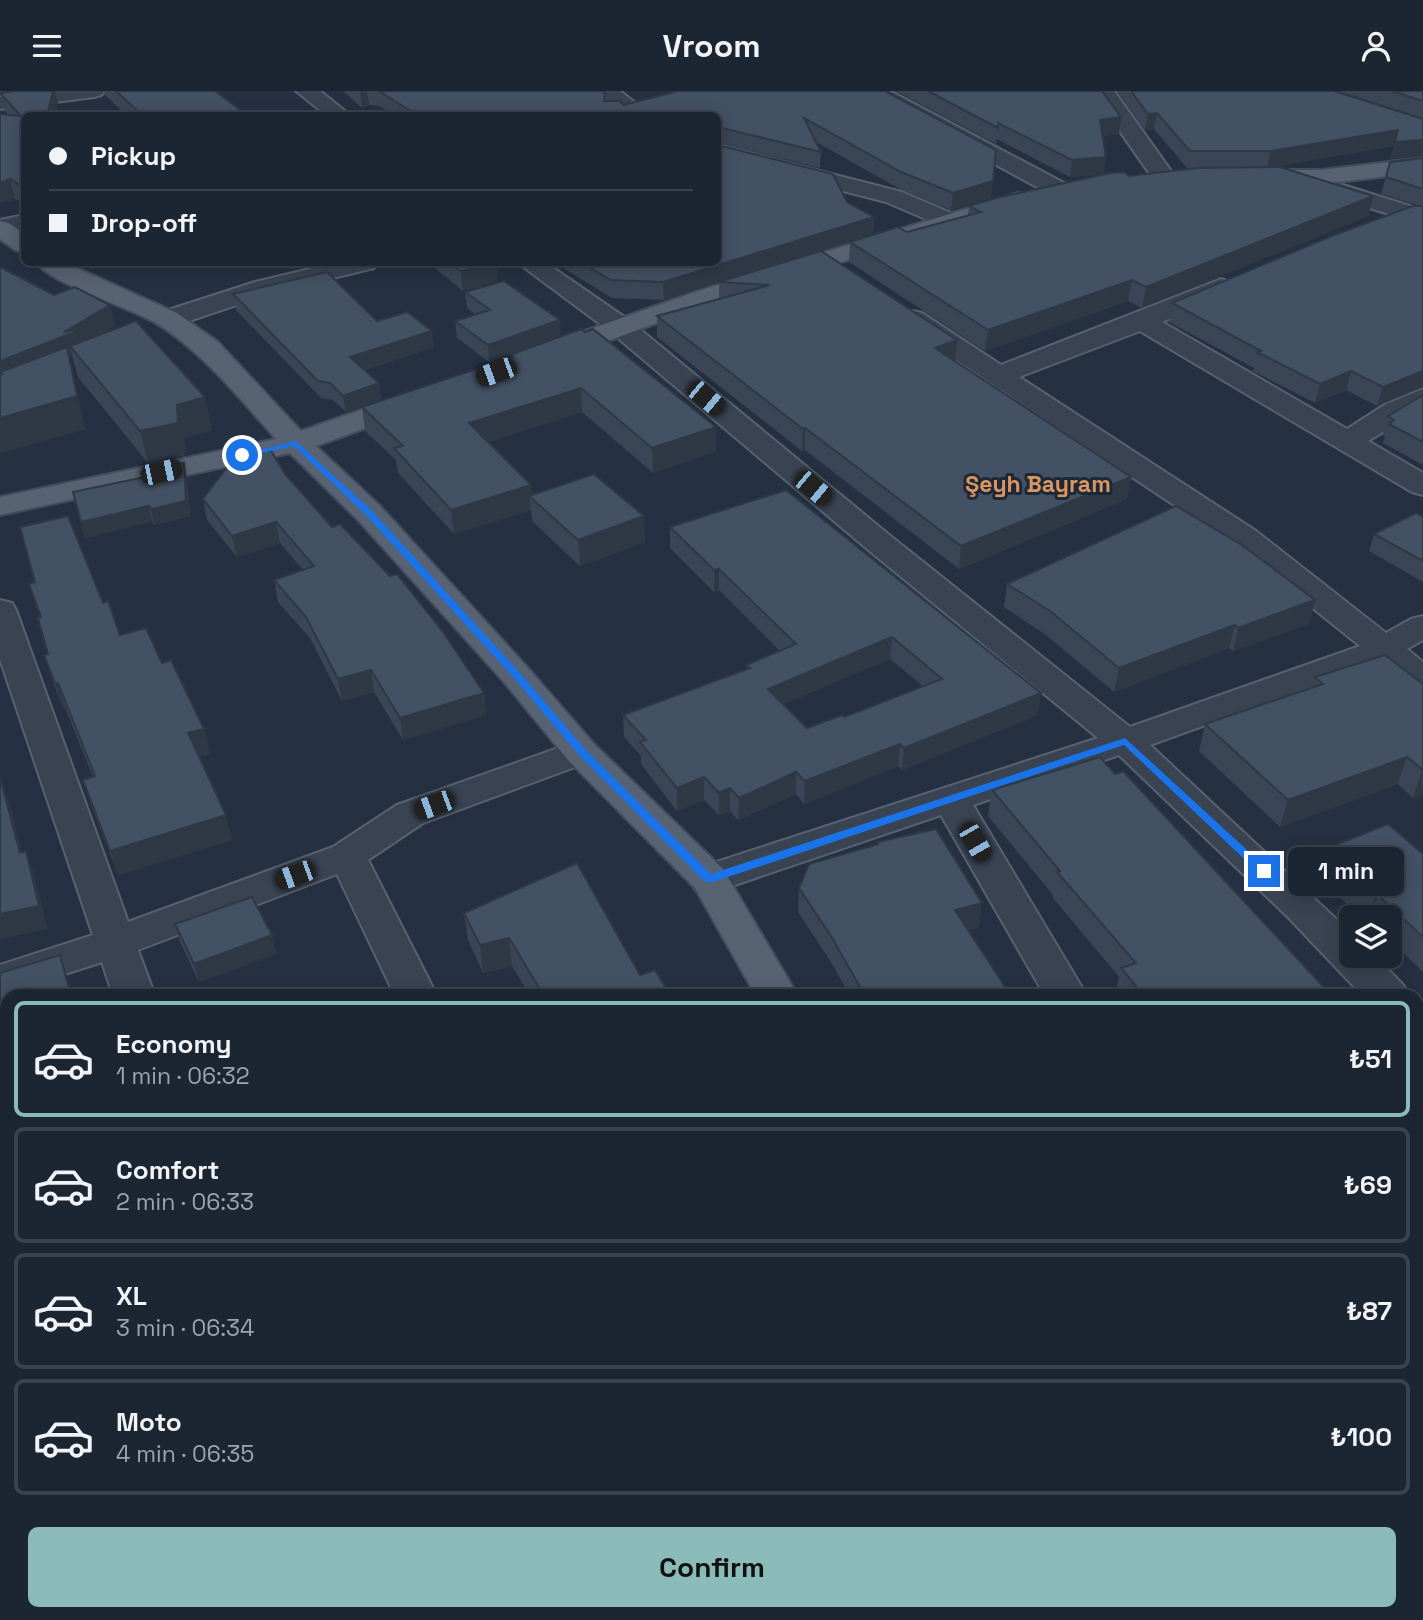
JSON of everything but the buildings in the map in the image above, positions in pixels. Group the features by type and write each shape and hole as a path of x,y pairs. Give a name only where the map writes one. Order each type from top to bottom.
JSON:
{"main road":[{"path":"1230,177 1321,177 1423,165"},
{"path":"1137,180 1190,178"},
{"path":"530,360 713,294 1056,188 1083,185"},
{"path":"0,227 21,243"},
{"path":"54,266 208,348 296,443 369,513 582,752 709,879 773,989"},
{"path":"0,506 296,443 439,392"}],"street":[{"path":"307,91 335,112"},
{"path":"606,91 628,112"},
{"path":"874,91 1056,188"},
{"path":"1103,91 1164,178"},
{"path":"0,103 90,97"},
{"path":"636,112 660,104"},
{"path":"721,154 894,197 950,221"},
{"path":"1295,177 1415,215"},
{"path":"1370,227 1415,215"},
{"path":"0,227 21,223"},
{"path":"824,260 859,283"},
{"path":"166,327 264,287 353,266"},
{"path":"534,266 621,327 877,541 1125,741 1303,908 1381,989"},
{"path":"998,375 1142,321 1247,276"},
{"path":"894,306 1245,538 1423,679"},
{"path":"1142,321 1423,486"},
{"path":"1346,443 1396,410 1423,397"},
{"path":"0,610 131,989"},
{"path":"709,879 1125,741 1383,649 1423,626"},
{"path":"0,980 114,943 347,856 410,814 582,752"},
{"path":"950,798 1062,989"},
{"path":"347,856 413,989"}],"district":[{"name":"Şeyh Bayram","path":"1038,484"}],"route":[{"path":"242,455 296,443 369,513 582,752 709,879 1125,741 1264,871"}]}
